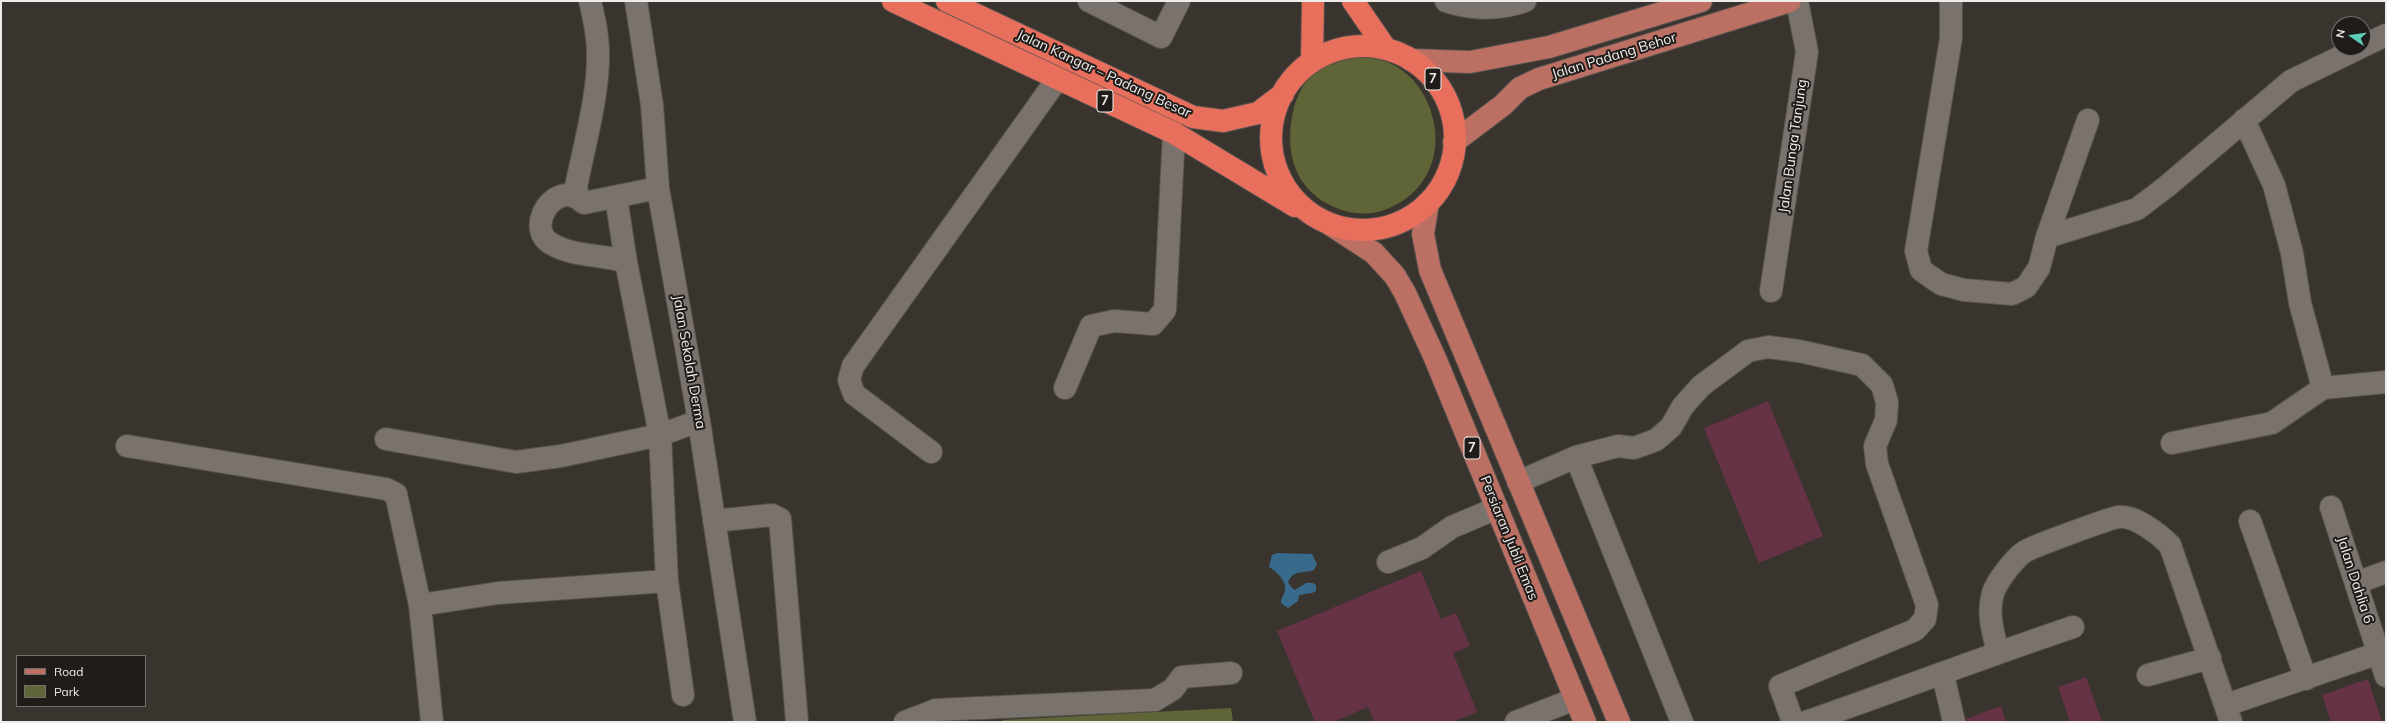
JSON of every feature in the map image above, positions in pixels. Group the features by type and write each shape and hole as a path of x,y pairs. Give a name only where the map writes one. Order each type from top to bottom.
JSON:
{"highway":[{"name":"Jalan Kangar – Padang Besar","path":"893,1 1174,133 1310,214"},
{"name":"Jalan Kangar – Padang Besar","path":"948,1 1193,116 1223,121 1258,113 1283,94"},
{"path":"1312,61 1313,1"},
{"path":"1352,1 1386,49"},
{"name":"7","path":"1368,46 1386,49 1411,60 1424,70 1444,95 1450,110 1454,142 1451,162 1444,181 1428,203 1415,214 1383,228 1348,230 1331,225 1310,214 1292,198 1279,178 1272,154 1271,130 1276,107 1283,94 1291,81 1312,61 1330,52 1348,47 1368,46"}],"main road":[{"name":"Jalan Padang Behor","path":"1411,60 1470,62 1549,47 1701,1"},
{"name":"Jalan Padang Behor","path":"1454,142 1503,105 1520,88 1539,79 1790,1"},
{"name":"7","path":"1428,203 1423,234 1430,270 1619,722"},
{"name":"Persiaran Jubli Emas","path":"1331,225 1374,253 1395,276 1402,287 1435,358 1585,722"},
{"path":"1575,699 1604,686"}],"street":[{"path":"578,198 576,187 594,91 598,54 596,23 590,1"},
{"name":"Jalan Sekolah Derma","path":"636,1 652,106 658,188 699,421 745,722"},
{"path":"1089,1 1161,37 1179,1"},
{"path":"1446,1 1460,6 1487,8 1509,6 1525,1"},
{"name":"Jalan Bunga Tanjung","path":"1771,292 1807,52 1797,1"},
{"path":"1951,1 1951,38 1916,251 1921,270 1941,284 1956,288 2012,294 2026,287 2039,268 2047,236 2088,120"},
{"path":"2371,42 2386,35"},
{"path":"2047,236 2137,209 2166,188 2291,81 2343,56"},
{"path":"931,452 854,394 849,380 852,366 1058,78"},
{"path":"2244,120 2274,185 2292,253 2300,303 2323,388"},
{"path":"1065,388 1091,326 1114,321 1153,324 1165,310 1174,133"},
{"path":"626,262 611,257 558,248 548,242 541,233 542,216 550,202 566,194 578,198 584,203 658,188"},
{"path":"616,197 626,262 660,435 667,581 682,695"},
{"path":"1518,482 1576,457 1618,446 1634,448 1656,440 1671,427 1683,406 1701,386 1748,351 1768,347 1862,365 1882,385 1887,402 1886,414 1875,446 1877,464 1928,605 1925,619 1915,630 1780,686 1793,722"},
{"path":"2172,443 2272,423 2323,388 2386,382"},
{"path":"386,439 516,462 561,456 660,435 699,421"},
{"path":"127,446 386,489 396,494 399,502 420,605 432,722"},
{"path":"1576,457 1682,722"},
{"name":"Jalan Dahlia 6","path":"2331,507 2383,665"},
{"path":"1388,562 1422,548 1452,527 1497,508"},
{"path":"714,521 772,515 780,519 797,722"},
{"path":"1998,652 1990,618 1993,592 2012,563 2024,551 2119,517 2136,522 2157,532 2170,545 2229,714 2306,679 2383,665"},
{"path":"2250,521 2306,679"},
{"path":"2356,583 2386,572"},
{"path":"420,605 498,593 667,581"},
{"path":"1806,722 1943,675 1998,652 2074,628"},
{"path":"2148,675 2210,658"},
{"path":"905,722 936,710 1155,700 1173,689 1182,677 1231,673"},
{"path":"1943,675 1954,722"},
{"path":"1516,722 1575,699"}],"green space":[{"path":"1352,56 1385,61 1403,71 1422,91 1433,117 1435,146 1433,159 1428,172 1416,190 1406,199 1387,209 1374,213 1347,212 1322,201 1311,192 1303,182 1296,170 1292,155 1290,130 1292,115 1303,86 1311,76 1325,66"},
{"path":"1231,708 1233,722 1003,722 1003,720"}],"water":[{"path":"1277,553 1312,554 1317,564 1314,570 1293,575 1290,578 1288,582 1295,590 1306,583 1313,583 1316,585 1316,591 1299,595 1298,601 1288,608 1281,603 1285,591 1283,580 1269,567 1272,555"}],"building":[{"path":"1768,401 1823,536 1759,563 1704,428"},
{"path":"1421,571 1441,619 1456,613 1470,646 1453,653 1477,712 1452,722 1374,722 1368,707 1333,722 1315,722 1277,631"},
{"path":"2086,677 2102,722 2070,722 2058,687"},
{"path":"2368,679 2382,722 2331,722 2322,695"},
{"path":"2001,706 2006,722 1966,722 1966,719"}]}
